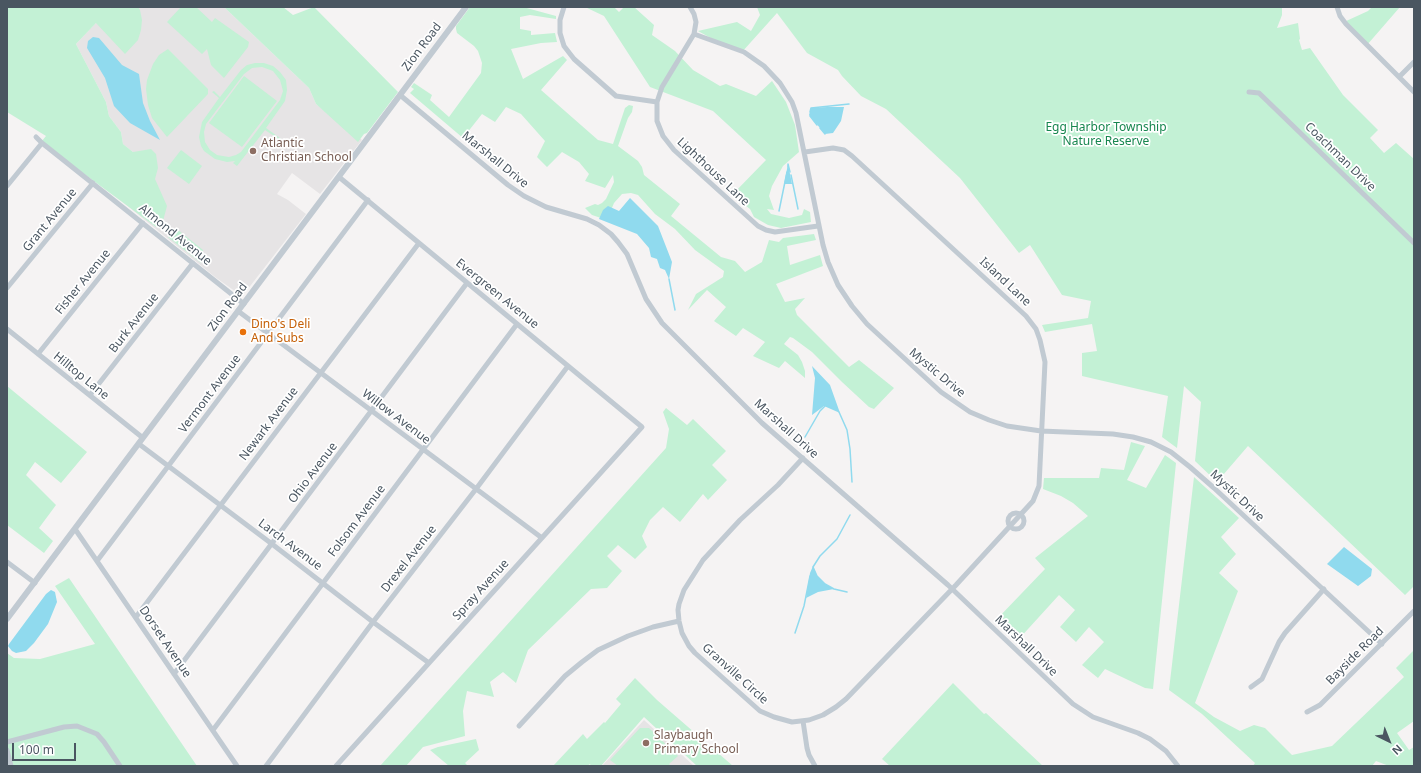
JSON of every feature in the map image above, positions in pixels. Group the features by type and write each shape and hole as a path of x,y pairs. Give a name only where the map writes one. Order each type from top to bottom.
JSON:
{"street":[{"name":"Zion Road","path":"7,619 466,7"},
{"path":"564,7 560,20 560,33 564,46 574,59 616,96 657,102"},
{"path":"690,7 696,22 694,34"},
{"path":"1337,7 1340,16 1346,24 1414,92"},
{"name":"Lighthouse Lane","path":"694,34 662,87 657,102 658,124 663,136 669,145 758,226 775,232 786,232 818,226"},
{"name":"Mystic Drive","path":"694,34 744,52 757,60 770,71 780,83 792,102 800,128 818,226 825,255 842,292 862,319 941,392 960,406 977,415 997,423 1016,428 1041,431 1113,434 1133,437 1151,442 1171,452 1190,466 1382,644"},
{"path":"1399,77 1414,62"},
{"name":"Coachman Drive","path":"1249,92 1259,93 1414,243"},
{"name":"Marshall Drive","path":"400,96 520,194 542,205 587,219 599,225 610,234 627,254 646,299 662,323 758,419 952,589 1076,706 1097,719 1131,730 1150,739 1166,752 1178,766"},
{"path":"7,186 42,142 36,137"},
{"name":"Almond Avenue","path":"42,142 244,304"},
{"name":"Island Lane","path":"805,152 833,148 840,149 848,153 1015,305 1036,329 1044,358 1038,490 1033,501 1021,515"},
{"name":"Evergreen Avenue","path":"339,177 642,427"},
{"name":"Grant Avenue","path":"7,288 93,183"},
{"name":"Vermont Avenue","path":"97,561 368,200"},
{"name":"Fisher Avenue","path":"38,354 143,223"},
{"name":"Newark Avenue","path":"136,617 419,243"},
{"name":"Burk Avenue","path":"90,395 193,263"},
{"name":"Ohio Avenue","path":"174,674 467,283"},
{"name":"Willow Avenue","path":"238,311 542,538"},
{"name":"Folsom Avenue","path":"213,730 517,324"},
{"name":"Hilltop Lane","path":"7,329 143,438"},
{"name":"Drexel Avenue","path":"266,766 373,622 476,489 568,366"},
{"name":"Spray Avenue","path":"336,766 642,427"},
{"name":"Larch Avenue","path":"139,444 429,663"},
{"name":"Granville Circle","path":"803,458 778,485 740,520 703,560 684,590 679,604 679,621 682,633 689,646 754,707 767,715 792,722 803,721 823,715 842,703 870,676 952,589"},
{"name":"Island Lane","path":"1014,514 1021,515 1024,520 1021,527 1014,529 1008,522 1010,516 1014,514"},
{"name":"Island Lane","path":"952,589 1010,526"},
{"name":"Dorset Avenue","path":"75,529 237,766"},
{"path":"7,562 35,583"},
{"path":"1251,687 1262,679 1285,632 1324,589"},
{"name":"Bayside Road","path":"1307,712 1320,705 1414,611"},
{"path":"519,726 565,676 598,650 628,636 653,627 679,621"},
{"path":"803,721 807,748 815,766"},
{"path":"7,742 64,727 77,726 97,734 120,766"},
{"path":"7,750 11,766"}],"shaded area":[{"name":"Atlantic Christian School","path":"111,7 224,7 309,88 316,104 362,140 320,194 292,173 277,194 288,200 306,214 244,294 239,294 215,277 124,203 133,152 123,144 121,132 109,116 106,102 76,44"},
{"name":"Slaybaugh Primary School","path":"644,720 694,766 602,766"}],"green space":[{"path":"7,7 111,7 110,9 112,7 138,7 142,20 141,30 138,40 125,54 96,23 76,44 106,102 109,116 121,132 123,144 133,152 151,149 156,154 158,168 155,179 167,206 163,221 160,225 156,227 41,142 46,136 7,112"},
{"path":"181,7 196,7 212,22 215,18 249,42 248,47 224,78 211,65 207,49 202,54 167,22"},
{"path":"224,7 283,7 293,15 314,7 398,92 367,133 364,134 358,142 316,104 309,88"},
{"path":"470,7 523,7 556,16 556,19 530,15 520,17 520,29 531,31 531,35 555,33 557,42 541,43 511,49 523,79 563,56 567,60 541,90 598,140 613,144 625,108 629,105 633,106 618,146 638,161 642,167 644,175 680,204 671,216 721,257 735,261 745,272 762,262 769,240 779,242 783,238 814,234 816,240 787,246 790,265 820,255 823,266 776,284 785,302 805,298 795,309 797,315 849,367 859,360 894,388 874,409 869,407 812,352 790,337 784,344 798,355 805,371 805,378 785,361 779,368 753,356 765,342 743,328 736,336 714,321 726,307 707,290 688,310 696,294 723,277 724,271 695,250 675,229 655,214 638,195 631,193 622,194 614,203 607,220 592,215 585,208 595,204 598,205 606,199 614,182 613,175 605,188 585,181 589,174 579,162 562,152 547,167 537,157 545,141 521,114 506,107 495,122 482,114 463,138 410,93 414,89 411,87 414,83 432,95 430,100 449,117 481,73 482,63 478,51 457,33 456,29 456,26"},
{"path":"585,7 614,7 619,12 624,7 634,7 654,25 652,35 675,51 693,70 720,86 726,84 756,96 772,81 786,102 795,125 799,152 783,166 772,186 769,196 774,210 767,209 771,214 789,218 802,215 804,209 810,212 811,222 781,228 768,225 754,217 750,209 732,195 766,160 713,111 650,87 604,16"},
{"name":"Egg Harbor Township Nature Reserve","path":"757,7 1282,7 1282,15 1277,28 1298,23 1299,40 1302,50 1310,48 1343,95 1378,130 1370,138 1384,153 1396,143 1414,159 1414,586 1405,595 1248,446 1217,482 1195,461 1201,402 1184,386 1177,448 1162,437 1168,396 1082,376 1082,353 1097,351 1092,324 1045,332 1042,325 1088,318 1091,301 1062,295 1030,245 1019,253 960,178 886,109 861,96 838,70 807,53 777,13 742,52 718,42 698,31 737,22 751,31 760,15"},
{"path":"1372,7 1400,7 1367,45 1344,22 1368,11"},
{"path":"168,49 208,89 208,94 167,137 152,118 148,105 146,89 147,80 153,64 159,55"},
{"path":"264,63 273,66 286,80 287,90 285,101 266,128 284,141 283,142 265,130 237,166 233,163 235,161 227,162 215,159 204,151 199,137 202,122 219,98 212,92 214,91 220,97 241,70 247,65","holes":["262,67 273,71 280,80 283,91 280,100 241,152 229,157 217,155 210,150 205,142 204,132 206,124 244,74 252,68"]},
{"path":"244,76 277,101 242,147 209,123"},
{"path":"181,150 202,166 189,184 167,168"},
{"path":"178,230 203,250 201,263 168,237"},
{"path":"7,386 87,452 61,483 35,462 26,475 56,505 39,528 53,541 44,553 7,525"},
{"path":"666,408 687,425 693,419 726,451 712,465 727,480 708,500 703,494 680,522 663,507 650,520 642,536 647,547 635,559 618,545 607,556 622,571 607,588 591,589 528,650 516,683 503,672 490,682 494,697 467,691 463,711 465,736 423,747 406,766 380,766 666,448 669,429 663,412"},
{"path":"1131,442 1145,446 1127,480 1146,488 1165,455 1176,463 1153,689 1145,688 1105,669 1098,678 1082,665 1104,642 1089,627 1076,642 1060,627 1075,610 1059,595 1018,640 997,619 1045,569 1035,558 1088,516 1073,503 1061,496 1043,489 1044,478 1099,478 1101,468 1124,470"},
{"path":"1194,477 1239,518 1221,537 1236,554 1219,573 1238,591 1195,703 1214,717 1240,731 1254,725 1265,728 1292,755 1332,746 1404,677 1396,668 1414,650 1414,721 1397,733 1409,750 1414,747 1414,766 1389,766 1376,761 1372,766 1253,766 1255,763 1202,714 1169,690"},
{"path":"69,578 197,766 7,766 7,653 14,658 40,659 95,644 55,586"},
{"path":"635,678 657,700 733,766 697,766 644,717 601,766 591,766 590,764 587,766 553,766 583,734 587,739 604,722 605,723 621,704 616,699"},
{"path":"953,683 984,714 986,713 1043,766 890,766 882,759"},
{"name":"Slaybaugh Primary School","path":"640,728 649,728 678,756 669,764 671,766 618,766 610,760"},
{"path":"476,739 479,750 465,763 468,766 449,766 430,750 438,747"}],"water":[{"path":"93,37 99,38 122,65 139,74 143,103 160,140 130,123 114,106 105,78 87,48 88,41"},
{"path":"844,107 841,121 833,133 825,134 809,115 811,108"},
{"path":"788,164 792,184 784,184"},
{"path":"630,198 658,226 672,262 669,279 665,270 660,268 657,259 651,257 649,248 637,234 599,219 603,210 608,206 619,211"},
{"path":"812,366 830,385 840,413 824,406 812,415 815,378"},
{"path":"1344,547 1372,569 1371,576 1358,586 1327,564"},
{"path":"813,566 817,576 825,584 834,589 818,592 806,598 810,573"},
{"path":"51,590 55,592 57,602 48,624 26,651 16,653 12,651 8,646 9,644 46,594"}],"waterway":[{"path":"810,112 811,108 849,104"},
{"path":"810,116 817,125"},
{"path":"820,128 825,134"},
{"path":"788,167 788,164 790,172"},
{"path":"779,211 787,172"},
{"path":"791,175 798,209"},
{"path":"669,279 675,310"},
{"path":"805,437 820,411 825,406"},
{"path":"839,412 847,430 852,482"},
{"path":"813,567 820,556 837,539 850,515"},
{"path":"813,567 817,576 825,584 834,589 847,592"},
{"path":"795,633 804,606 810,576"}],"place":[{"name":"Atlantic Christian School","path":"253,151"},
{"name":"Dino's Deli And Subs","path":"243,332"},
{"name":"Slaybaugh Primary School","path":"646,743"}]}
